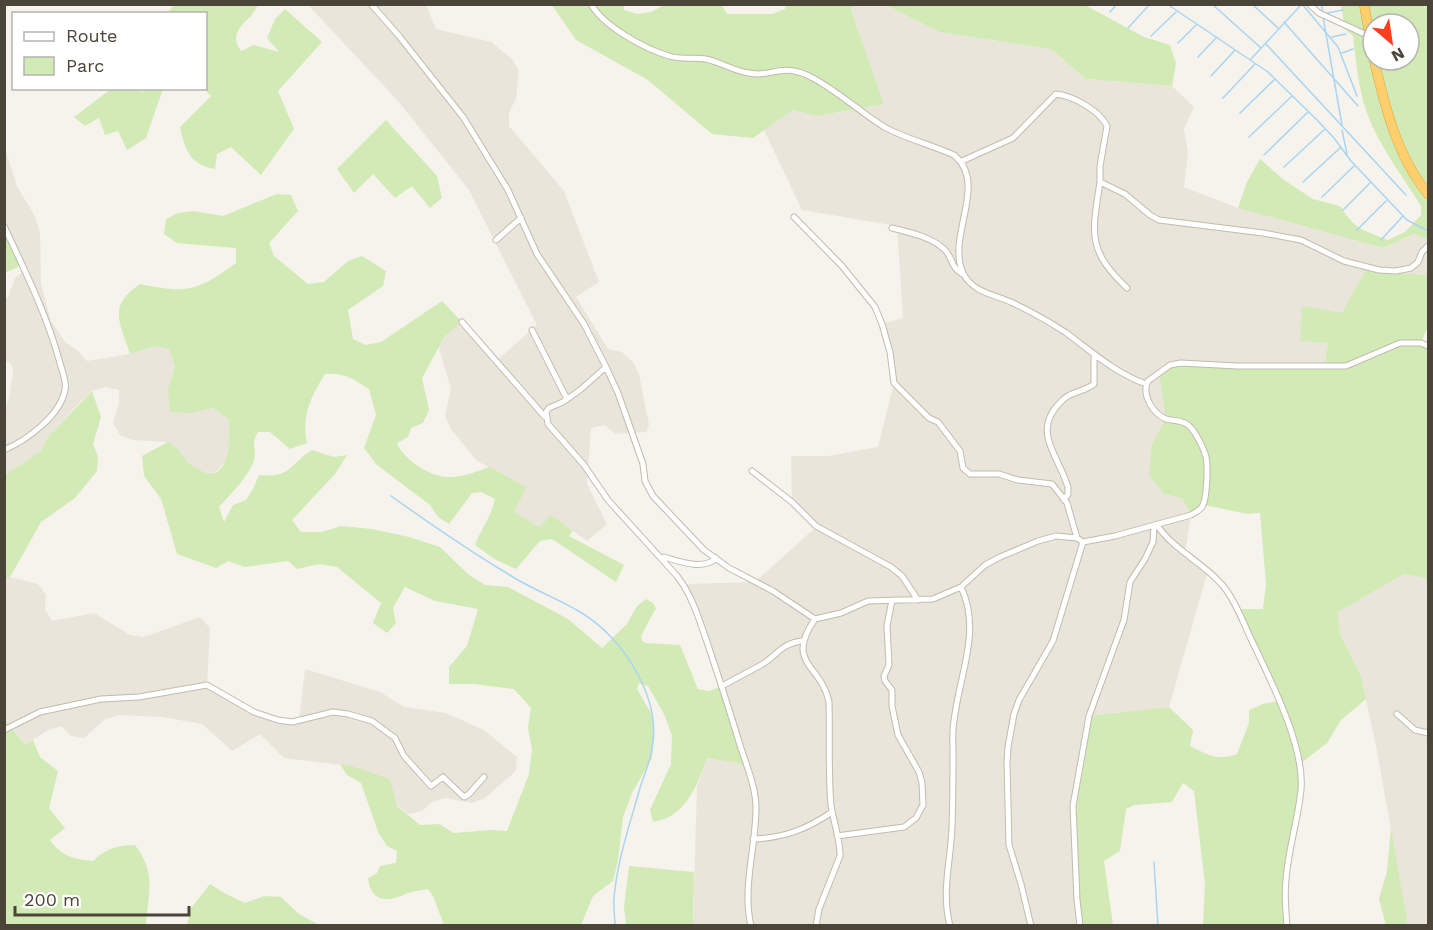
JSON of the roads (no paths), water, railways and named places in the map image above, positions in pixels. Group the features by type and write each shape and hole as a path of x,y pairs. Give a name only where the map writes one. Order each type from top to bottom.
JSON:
{"highway":[{"path":"1377,72 1392,129 1408,163 1428,194"}],"street":[{"path":"371,4 463,117 508,190 537,254 584,324 606,367 618,393 643,464 648,488 697,545 729,568 773,591 815,619"},
{"path":"591,4 596,14 607,25 670,57 705,59 750,74 763,74 782,69 792,70 808,76 887,128 954,155 962,161 967,171 968,189 958,252 964,274 970,284 986,294 1023,308 1062,331 1131,379 1146,384"},
{"path":"1309,4 1319,14 1361,32"},
{"path":"962,161 1013,138 1056,94 1065,95 1096,112 1107,126 1093,227 1101,259 1128,288"},
{"path":"1100,182 1125,194 1159,220 1301,240 1344,261 1379,270 1396,271 1411,268 1418,262 1422,252 1428,246"},
{"path":"794,217 842,266 875,307 890,352 894,383 929,418 938,422 960,451 966,472 981,475 999,474 1018,480 1052,484 1064,500 1077,538"},
{"path":"496,240 521,218"},
{"path":"4,226 50,328 66,388 63,398 42,425 30,436 4,450"},
{"path":"892,228 915,234 944,248 955,269 964,274"},
{"path":"462,322 546,418"},
{"path":"532,330 567,399"},
{"path":"1146,384 1159,371 1170,365 1181,363 1237,366 1346,366 1400,343 1421,343 1428,346"},
{"path":"1064,500 1068,494 1068,487 1047,438 1046,424 1064,399 1094,384 1094,354"},
{"path":"606,367 567,399 549,408 546,418 548,424 584,465 608,500 684,584 697,614 753,788 756,806 748,891 748,913 751,926"},
{"path":"816,926 819,909 841,849 832,812 830,702 804,655 802,641 815,619 841,613 867,601 933,599 961,586 985,565 1028,545 1056,536 1077,538 1083,542 1114,537 1191,515 1204,505 1206,456 1191,427 1186,423 1167,419 1153,409 1149,402 1146,384"},
{"path":"752,471 792,502 816,526 891,567 902,576 918,600"},
{"path":"1080,926 1073,806 1089,716 1124,620 1130,582 1153,542 1156,526"},
{"path":"1156,526 1185,554 1208,570 1225,588 1274,689 1290,731 1300,764 1301,789 1286,880 1287,926"},
{"path":"1031,926 1022,884 1009,845 1006,763 1008,747 1019,700 1053,641 1083,542"},
{"path":"661,556 704,565 716,558"},
{"path":"950,926 945,894 952,828 954,721 971,632 966,598 961,586"},
{"path":"837,836 904,827 916,818 922,805 922,783 919,772 898,735 892,706 892,690 884,676 889,665 887,626 892,600"},
{"path":"722,686 763,664 778,650 794,642 802,641"},
{"path":"4,730 40,712 101,699 139,697 207,685 254,712 278,720 292,722 333,712 372,722 395,738 404,756 431,786 443,777 464,797 484,777"},
{"path":"1397,714 1415,730 1428,733"},
{"path":"753,839 774,838 799,831 832,812"}],"waterway":[{"path":"1110,12 1117,4"},
{"path":"1128,28 1150,4"},
{"path":"1167,4 1268,72 1334,138 1351,161 1407,220 1428,231"},
{"path":"1212,4 1261,48"},
{"path":"1252,4 1278,28"},
{"path":"1302,4 1338,47 1357,96"},
{"path":"1321,4 1323,12"},
{"path":"1251,59 1301,5"},
{"path":"1327,13 1343,10"},
{"path":"1151,36 1176,12"},
{"path":"1323,17 1342,125"},
{"path":"1284,22 1358,106"},
{"path":"1178,43 1196,25"},
{"path":"1332,37 1346,34"},
{"path":"1198,57 1216,38"},
{"path":"1266,44 1406,195"},
{"path":"1342,53 1353,49"},
{"path":"1211,76 1235,50"},
{"path":"1223,98 1255,64"},
{"path":"1240,113 1275,79"},
{"path":"1249,137 1292,96"},
{"path":"1264,155 1308,112"},
{"path":"1284,167 1325,129"},
{"path":"1342,130 1347,154"},
{"path":"1303,182 1340,148"},
{"path":"1322,197 1354,166"},
{"path":"1343,210 1370,183"},
{"path":"1357,230 1386,201"},
{"path":"1381,240 1403,216"},
{"path":"391,496 493,565 596,623 611,637 636,671 645,690 654,729 650,759 618,870 614,901 615,926"},
{"path":"1154,862 1158,926"}]}
